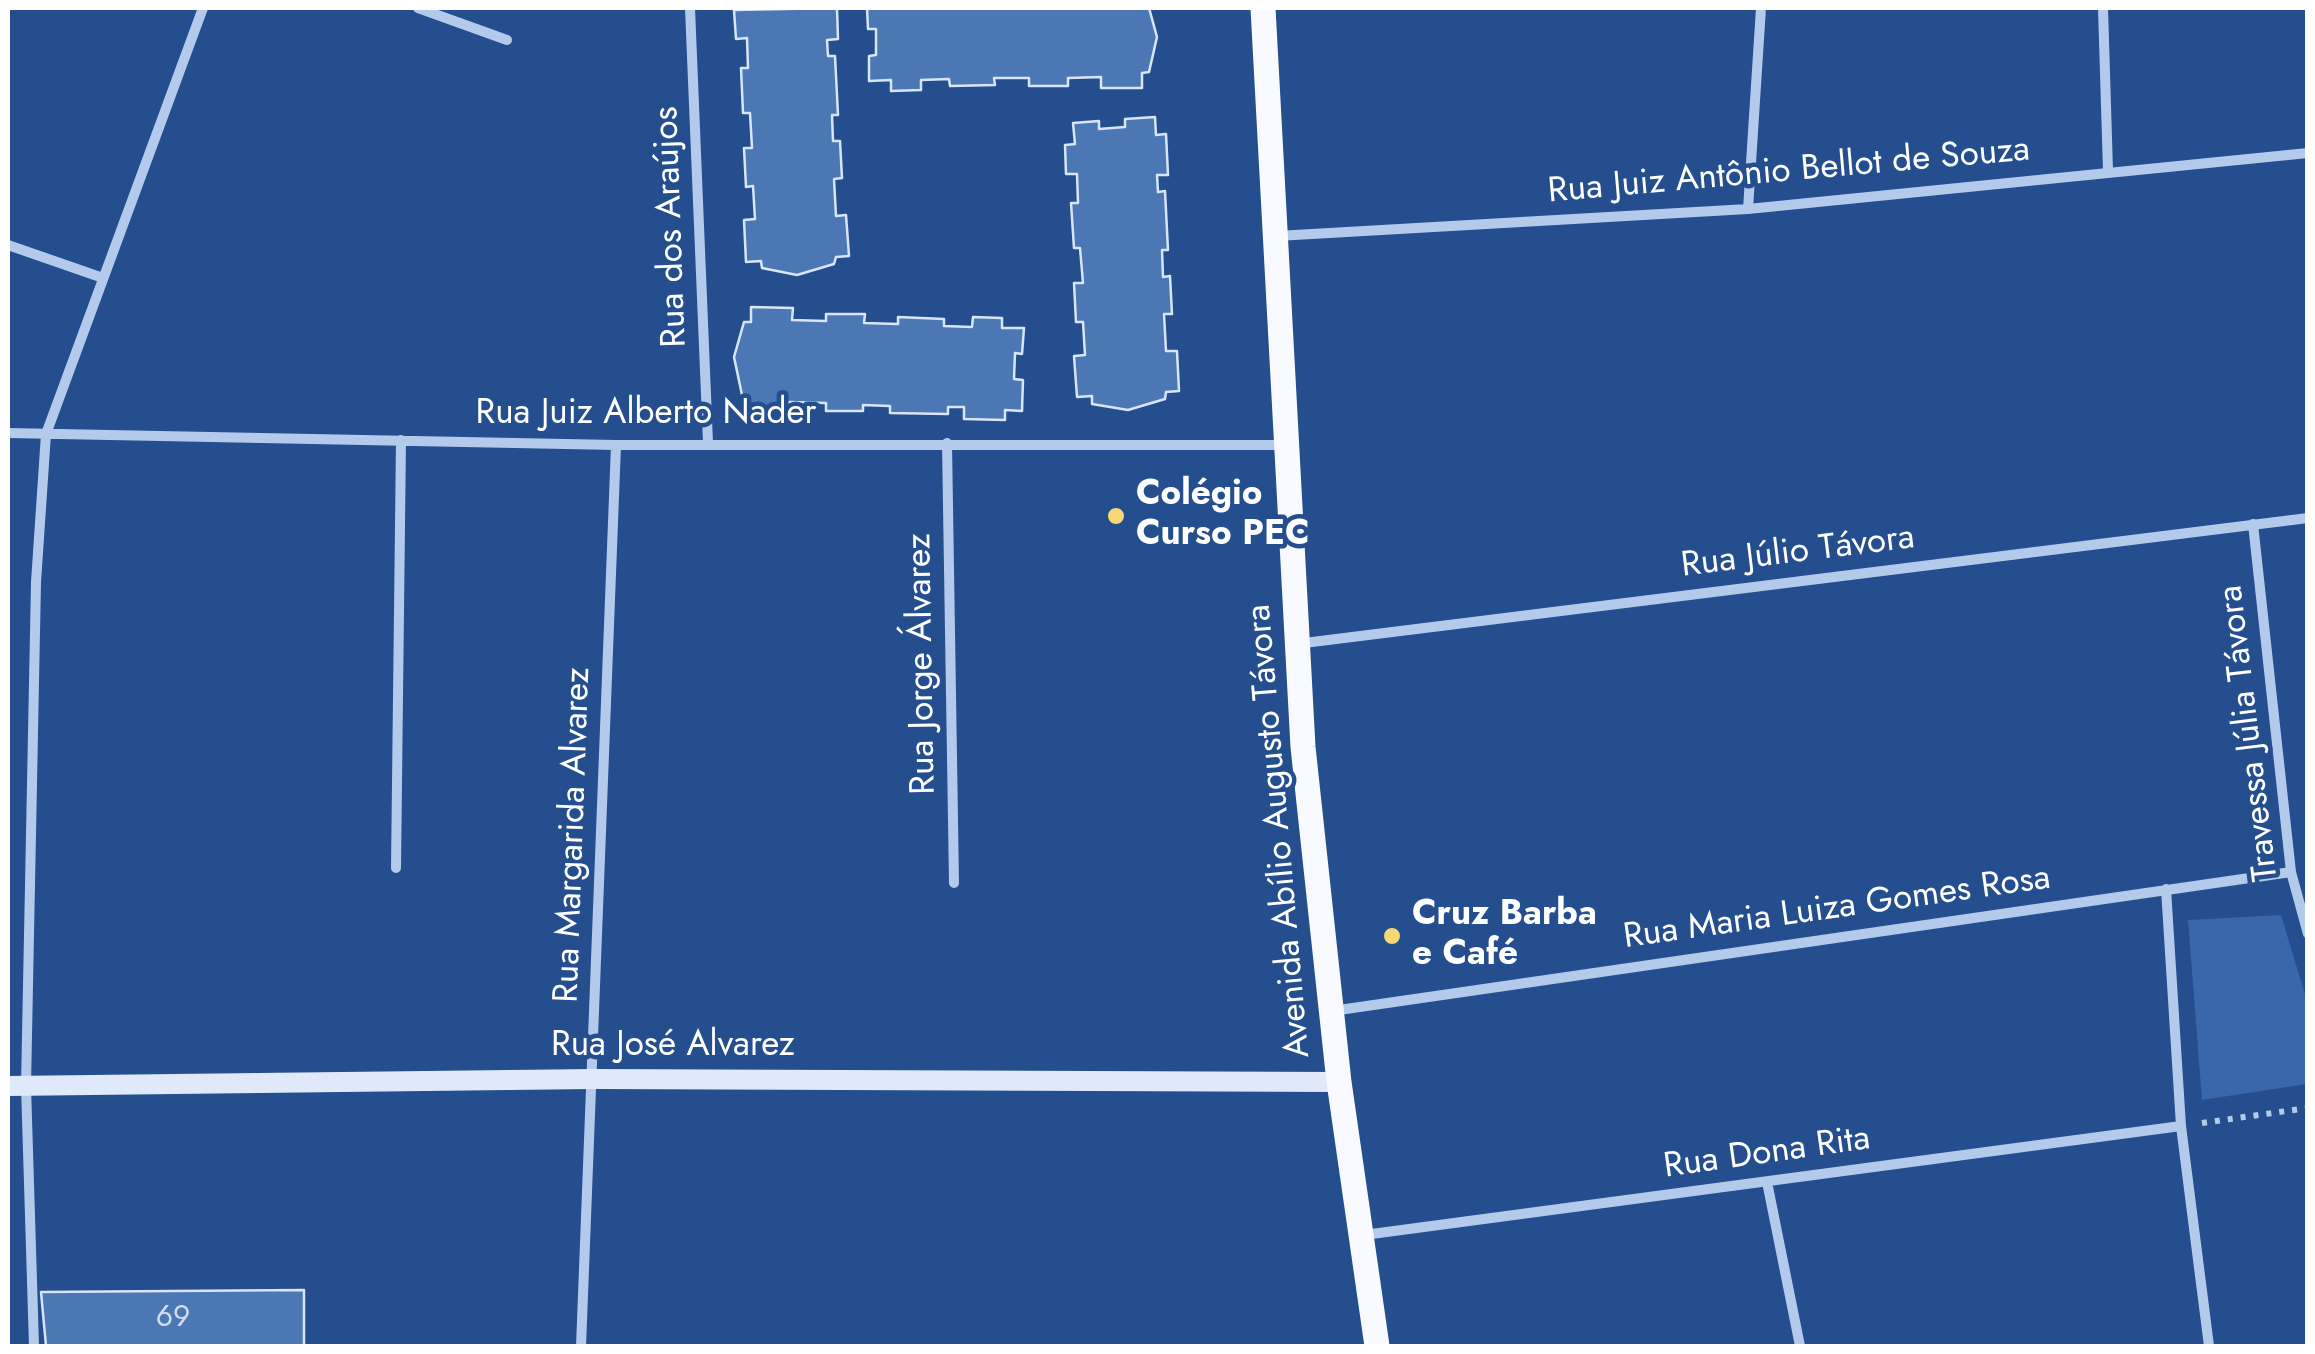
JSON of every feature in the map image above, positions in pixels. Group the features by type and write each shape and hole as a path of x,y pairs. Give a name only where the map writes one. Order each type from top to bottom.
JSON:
{"main road":[{"name":"Avenida Abílio Augusto Távora","path":"1262,8 1296,644 1339,1082 1377,1346"},
{"name":"Rua José Alvarez","path":"17,1086 592,1079 1339,1082"}],"street":[{"path":"34,1346 17,1086 36,582 46,434 203,8"},
{"path":"418,8 508,40"},
{"name":"Rua dos Araújos","path":"690,8 708,443"},
{"path":"1748,208 1761,8"},
{"path":"2104,8 2108,171"},
{"name":"Rua Juiz Antônio Bellot de Souza","path":"1275,236 1748,208 2308,153"},
{"path":"8,246 103,278"},
{"name":"Rua Juiz Alberto Nader","path":"8,433 616,445 1285,445"},
{"path":"396,868 402,440"},
{"name":"Rua Jorge Álvarez","path":"947,443 954,883"},
{"name":"Rua Margarida Alvarez","path":"582,1346 616,445"},
{"name":"Rua Júlio Távora","path":"1296,644 2308,518"},
{"name":"Travessa Júlia Távora","path":"2253,524 2292,872 2308,934"},
{"name":"Rua Maria Luiza Gomes Rosa","path":"1331,1011 2292,872"},
{"path":"2166,889 2181,1126 2209,1346"},
{"name":"Rua Dona Rita","path":"1361,1235 2181,1126"},
{"path":"1768,1182 1800,1346"}],"path":[{"path":"2181,1126 2308,1108"}],"shaded area":[{"path":"2281,915 2307,1001 2307,1084 2202,1100 2188,920"}],"building":[{"path":"837,8 838,39 827,40 828,56 835,56 838,115 832,115 833,141 840,141 842,178 834,179 836,216 846,215 849,256 836,257 834,264 797,275 762,268 761,261 746,262 744,220 755,219 753,186 746,187 744,148 752,148 750,113 743,113 741,68 748,68 747,38 736,39 734,10"},
{"path":"867,8 1149,8 1157,37 1149,72 1142,73 1142,88 1101,88 1101,77 1068,78 1068,86 1029,86 1029,78 994,78 995,85 950,86 949,79 921,80 921,90 891,91 891,80 869,81 869,56 876,55 876,29 868,29"},
{"path":"1155,117 1156,135 1166,134 1168,175 1157,175 1158,192 1165,191 1168,250 1162,250 1163,277 1170,276 1172,314 1164,314 1166,351 1177,351 1179,391 1166,392 1165,399 1128,410 1092,404 1092,396 1077,397 1074,356 1085,355 1083,322 1076,322 1074,283 1083,283 1080,248 1074,248 1071,203 1078,203 1077,174 1066,174 1065,145 1075,144 1073,123 1099,121 1099,129 1125,127 1125,119"},
{"path":"751,307 793,308 792,320 826,321 826,314 865,314 864,323 898,324 898,317 944,319 944,326 972,327 973,317 1002,318 1002,328 1024,328 1022,354 1015,353 1014,379 1023,380 1022,411 1005,410 1005,420 964,419 964,407 948,407 948,414 890,413 890,406 863,405 863,411 826,411 826,403 789,402 789,411 749,411 749,397 742,395 734,357 744,322 751,322"},
{"path":"304,1290 304,1346 46,1346 41,1292"}],"place":[{"name":"Colégio Curso PEC","path":"1116,516"},
{"name":"Cruz Barba e Café","path":"1392,936"}]}
